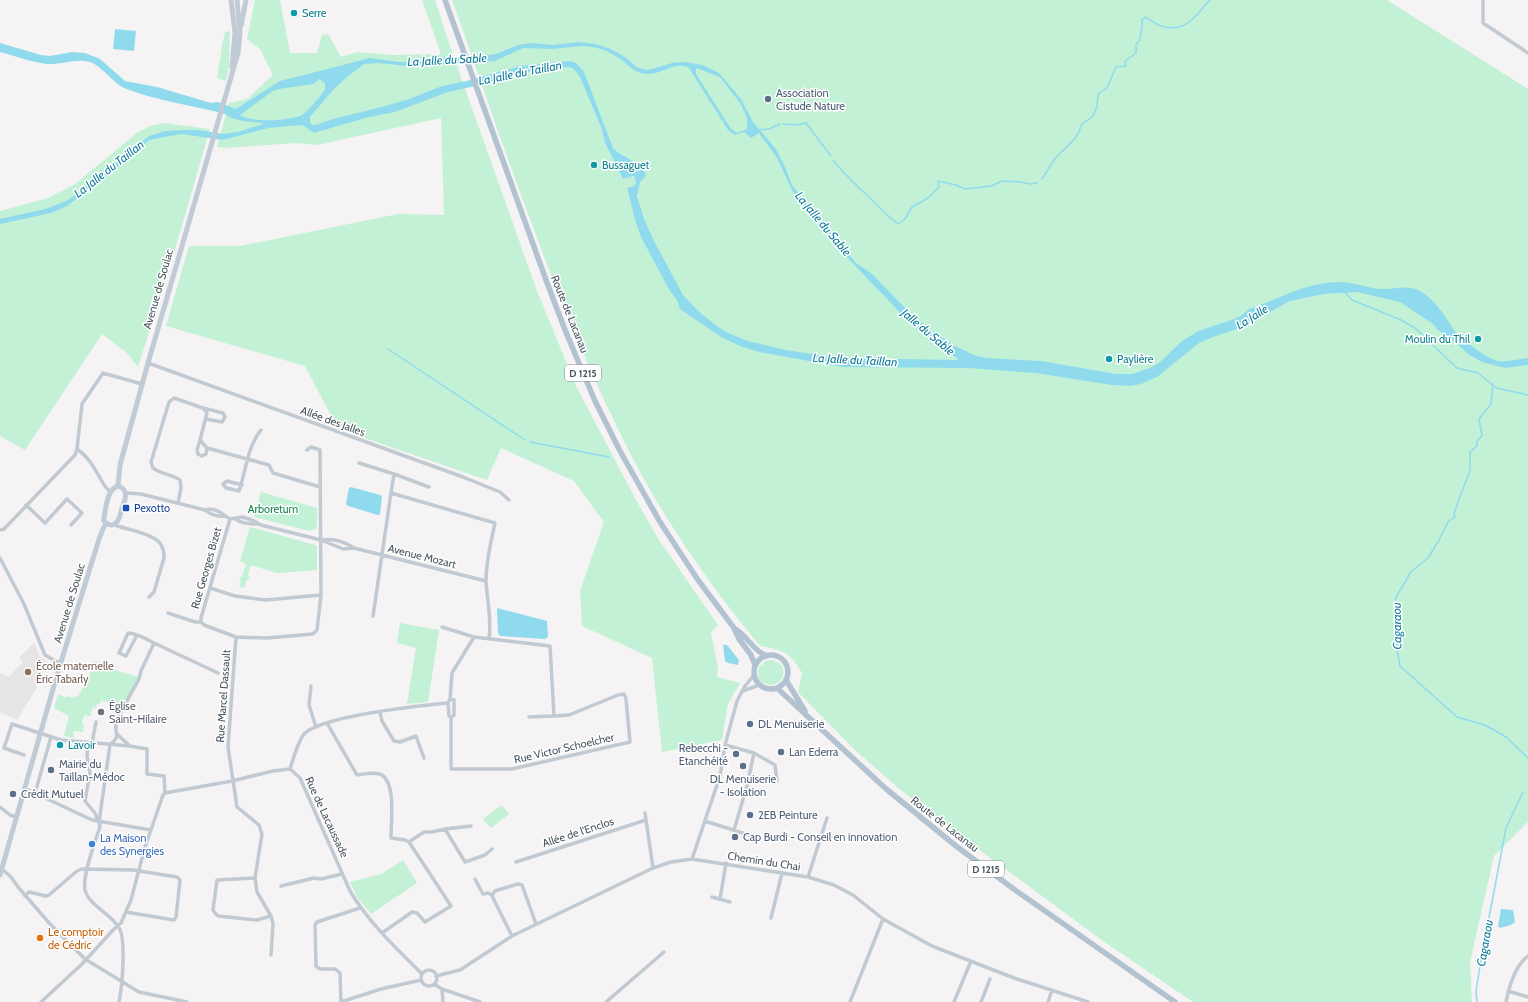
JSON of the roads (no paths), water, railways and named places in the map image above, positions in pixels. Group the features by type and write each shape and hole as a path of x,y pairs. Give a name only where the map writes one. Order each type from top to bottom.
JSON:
{"main road":[{"path":"230,80 235,47 231,0"},
{"path":"237,0 240,33"},
{"path":"230,80 238,53 246,0"},
{"name":"Route de Lacanau","path":"444,0 565,330 587,384 611,434 647,500 698,580 734,628"},
{"name":"Avenue de Soulac","path":"118,486 120,465 142,384 230,80"},
{"path":"106,523 110,525 115,524 119,520 126,493 118,486 110,492"},
{"name":"Avenue de Soulac","path":"0,875 61,663 102,529 106,523 104,517 110,492"},
{"name":"D 1215","path":"734,628 743,634 755,648 766,656"},
{"name":"D 1215","path":"734,628 739,639 751,655 755,665"},
{"path":"772,655 778,657 784,662 788,669 786,680 782,685 769,690 759,685 754,675 755,665 761,658 766,656 772,655"},
{"name":"D 1215","path":"786,680 811,719"},
{"name":"D 1215","path":"777,688 811,719"},
{"name":"Route de Lacanau","path":"811,719 885,788 956,846 1015,890 1175,1002"}],"street":[{"path":"1483,0 1484,22 1528,53"},
{"name":"Allée des Jalles","path":"148,363 463,477 500,492 509,500"},
{"path":"0,530 4,529 75,455 82,404 103,373 142,384"},
{"path":"178,504 181,488 180,480 174,476 158,472 153,468 151,462 169,402 174,398 203,408 223,412 225,417 222,422 206,419"},
{"path":"203,408 207,413 197,450 198,454 202,456 206,454 207,448"},
{"path":"242,484 227,481 224,484 226,488 239,491 242,484 255,438 261,430"},
{"path":"200,440 207,448 269,465 272,473 320,487"},
{"path":"168,613 195,622 201,622 204,625 236,637 267,638 313,634 317,630 321,595 320,450 311,447 307,450"},
{"path":"77,449 85,454 106,489 110,492"},
{"path":"359,463 429,487"},
{"path":"373,616 394,474"},
{"path":"126,493 141,494 205,510 210,514 221,517 225,516 230,519"},
{"path":"391,493 495,523 487,563 486,581 490,629 489,639"},
{"path":"26,506 45,523 67,500 82,513 71,524"},
{"name":"Avenue Mozart","path":"230,519 236,519 238,521 251,524 258,524 321,540 343,549 354,548 486,581"},
{"name":"Rue Georges Bizet","path":"201,622 200,618 230,519"},
{"path":"115,524 148,536 159,542 164,552 164,558 154,592 149,597"},
{"path":"0,558 24,604 45,655 48,658 61,663"},
{"path":"210,588 235,596 266,600 321,595"},
{"path":"442,627 474,637 550,646 554,716"},
{"path":"136,635 126,656 119,653 128,633 136,635 218,673"},
{"name":"Rue Marcel Dassault","path":"236,637 228,747 237,807 262,829 255,878"},
{"path":"165,793 232,781 273,771 290,769 304,734 327,723 380,712 449,701 452,674 474,637"},
{"path":"130,746 118,735 116,725 139,679 154,643"},
{"path":"692,859 720,776 725,745 737,701 745,686 754,675"},
{"path":"743,691 759,685"},
{"path":"311,686 309,705 316,727"},
{"name":"Rue Victor Schoelcher","path":"449,701 449,716 451,717 451,769 512,769 630,742 626,699 624,694 618,694 569,715 529,717"},
{"path":"380,712 382,721 394,741 400,742 416,736 424,758"},
{"path":"96,722 87,756 90,773 85,801 95,814 100,828 88,869 85,888 88,898 118,925 121,932 123,959 122,983 119,1002"},
{"path":"327,723 357,775 377,773 382,775 390,788 391,838 409,842 450,906 425,922 417,912 412,912 382,933"},
{"path":"24,755 4,748 12,724 51,737 90,743 130,746 147,750 147,774 164,776 165,793 151,830 126,912 121,923 41,1002"},
{"path":"99,822 110,744 118,735"},
{"path":"35,793 51,737"},
{"path":"725,745 754,753 775,765 777,781"},
{"path":"734,830 747,786 754,753"},
{"name":"Rue de Lacaussade","path":"290,769 300,778 342,874 360,908 422,974"},
{"path":"24,788 80,816 99,822 151,830"},
{"path":"0,807 10,815 16,817"},
{"path":"645,813 653,868"},
{"path":"808,877 827,818"},
{"name":"Allée de l'Enclos","path":"516,862 646,820"},
{"path":"705,821 758,838"},
{"path":"409,842 424,832 471,826"},
{"path":"445,829 466,862 485,855 492,849"},
{"name":"Chemin du Chai","path":"436,976 460,970 512,936 653,868 671,862 692,859 726,863 808,877 834,885 853,896 883,919 932,946 1088,1002"},
{"path":"720,899 726,863"},
{"path":"1,868 11,877 25,896 50,924 85,959 139,992 187,1002"},
{"path":"25,896 29,892 46,896 77,871 82,869 139,871 177,877 180,883 176,917 174,920 126,912"},
{"path":"771,918 782,873"},
{"path":"281,886 314,878 321,879 342,874"},
{"path":"270,955 273,924 271,916 257,892 255,878 217,880 213,910 218,916 258,920 271,916"},
{"path":"475,879 483,894 488,893 492,895"},
{"path":"492,895 495,891 520,884 524,887 536,924"},
{"path":"492,895 512,936"},
{"path":"712,897 730,902"},
{"path":"360,908 317,922 315,925 316,966 320,969 335,969 340,973 341,1002 381,989 421,980"},
{"path":"850,1002 883,919"},
{"path":"606,1002 664,952"},
{"path":"1506,1002 1508,991 1515,974 1528,956"},
{"path":"955,1002 971,961"},
{"path":"421,980 422,974 430,970 436,976 434,984"},
{"path":"981,1002 990,978"},
{"path":"421,980 426,985 434,984 442,989 480,1002"},
{"path":"442,989 443,1002"},
{"path":"1048,1002 1052,990"},
{"path":"1508,991 1528,997"}],"water":[{"path":"115,29 136,31 134,51 113,49"},
{"path":"579,42 595,44 611,49 625,57 638,68 648,70 672,63 685,62 702,65 719,73 741,99 753,122 776,149 792,185 856,263 872,274 909,312 927,327 953,345 974,355 986,358 1041,361 1116,374 1132,374 1150,368 1160,362 1182,341 1198,331 1234,319 1249,309 1304,288 1339,282 1381,289 1410,288 1420,291 1434,302 1460,336 1488,357 1498,361 1528,358 1528,365 1505,368 1482,362 1468,354 1454,341 1438,330 1433,324 1400,302 1357,292 1324,294 1290,301 1242,327 1199,343 1157,377 1141,384 1130,386 1112,385 1036,373 968,368 842,367 759,352 740,346 721,337 680,309 677,300 670,291 641,237 635,220 627,188 634,186 636,183 634,176 623,179 605,143 601,127 580,77 574,69 569,67 520,73 502,80 448,92 395,112 369,117 314,133 300,125 268,128 222,140 182,134 153,139 148,141 123,163 67,206 51,213 0,224 0,219 45,209 64,202 74,196 149,136 165,131 184,130 199,130 223,134 238,132 263,124 237,120 225,114 161,100 124,88 99,67 90,62 74,61 58,64 47,64 0,52 0,43 41,55 50,56 72,52 85,53 100,59 125,81 157,87 211,103 218,102 236,109 280,81 370,58 399,62 418,62 446,57 472,57 496,54 518,45 533,43 553,45","holes":["582,46 597,48 620,59 636,71 643,74 652,74 679,66 689,68 728,130 735,135 744,132 751,138 759,133 777,158 793,192 841,251 912,325 958,360 837,358 786,350 748,341 728,333 718,327 698,311 683,295 644,219 637,196 640,182 646,176 645,171 613,148 584,72 576,63 571,61 520,66 467,81 442,86 409,99 333,119 316,125 312,125 310,121 310,117 332,91 364,64 378,63 408,66 495,61 523,48 552,49","697,68 720,77 740,103 747,118 747,129 737,133 731,129 696,74","320,79 325,84 325,89 315,103 302,115 280,120 261,120 245,118 240,115 273,91 313,84"]},
{"path":"351,487 380,495 382,497 380,514 378,515 348,506 346,504 349,488"},
{"path":"497,608 547,621 548,637 545,639 500,636 498,633"},
{"path":"723,645 727,645 739,660 738,665 725,661"},
{"path":"1501,909 1513,910 1515,922 1511,925 1500,928 1498,926"}],"waterway":[{"path":"1042,179 1054,160 1077,136 1081,125 1093,116 1097,107 1098,94 1107,88 1116,67 1126,66 1125,61 1136,53 1136,44 1140,40 1142,20 1145,17 1162,26 1173,28 1180,27 1191,21 1210,0"},
{"path":"783,124 797,125 806,123 831,156"},
{"path":"759,130 769,129 780,124"},
{"path":"833,160 854,183 898,224 905,219 912,207 928,198 939,187 938,181 956,185 965,189 991,186 1002,181 1030,184 1037,183"},
{"path":"1345,292 1352,300 1401,320 1415,328 1457,368 1478,373 1496,388 1528,395"},
{"name":"La Jalle","path":"1434,322 1442,329"},
{"path":"388,349 525,440"},
{"name":"Cagaraou","path":"1493,384 1491,404 1479,419 1482,436 1477,441 1477,446 1470,452 1470,470 1454,513 1455,517 1448,522 1428,558 1411,572 1396,597 1395,638 1400,666 1457,717 1485,725 1506,737 1528,758"},
{"path":"530,442 609,457"},
{"name":"Cagaraou","path":"1477,1002 1476,991 1481,960 1506,828 1523,792"}],"place":[{"name":"Serre","path":"294,13"},
{"name":"Association Cistude Nature","path":"768,99"},
{"name":"Bussaguet","path":"594,165"},
{"name":"Moulin du Thil","path":"1478,339"},
{"name":"Paylière","path":"1109,359"},
{"name":"Pexotto","path":"126,508"},
{"name":"École maternelle Éric Tabarly","path":"28,672"},
{"name":"Église Saint-Hilaire","path":"101,712"},
{"name":"DL Menuiserie","path":"750,724"},
{"name":"Lavoir","path":"60,745"},
{"name":"Lan Ederra","path":"781,752"},
{"name":"Rebecchi - Etanchéité","path":"736,754"},
{"name":"DL Menuiserie - Isolation","path":"743,766"},
{"name":"Mairie du Taillan-Médoc","path":"51,770"},
{"name":"Crédit Mutuel","path":"13,794"},
{"name":"2EB Peinture","path":"750,815"},
{"name":"Cap Burdi - Conseil en innovation","path":"735,837"},
{"name":"La Maison des Synergies","path":"92,844"},
{"name":"Le comptoir de Cédric","path":"40,938"}],"water label":[{"name":"La Jalle du Sable","path":"447,60"},
{"name":"La Jalle du Taillan","path":"520,73"},
{"name":"La Jalle du Taillan","path":"109,169"},
{"name":"La Jalle du Sable","path":"823,224"},
{"name":"Jalle du Sable","path":"928,332"},
{"name":"La Jalle du Taillan","path":"855,360"}],"park label":[{"name":"Arboretum","path":"273,509"}]}
